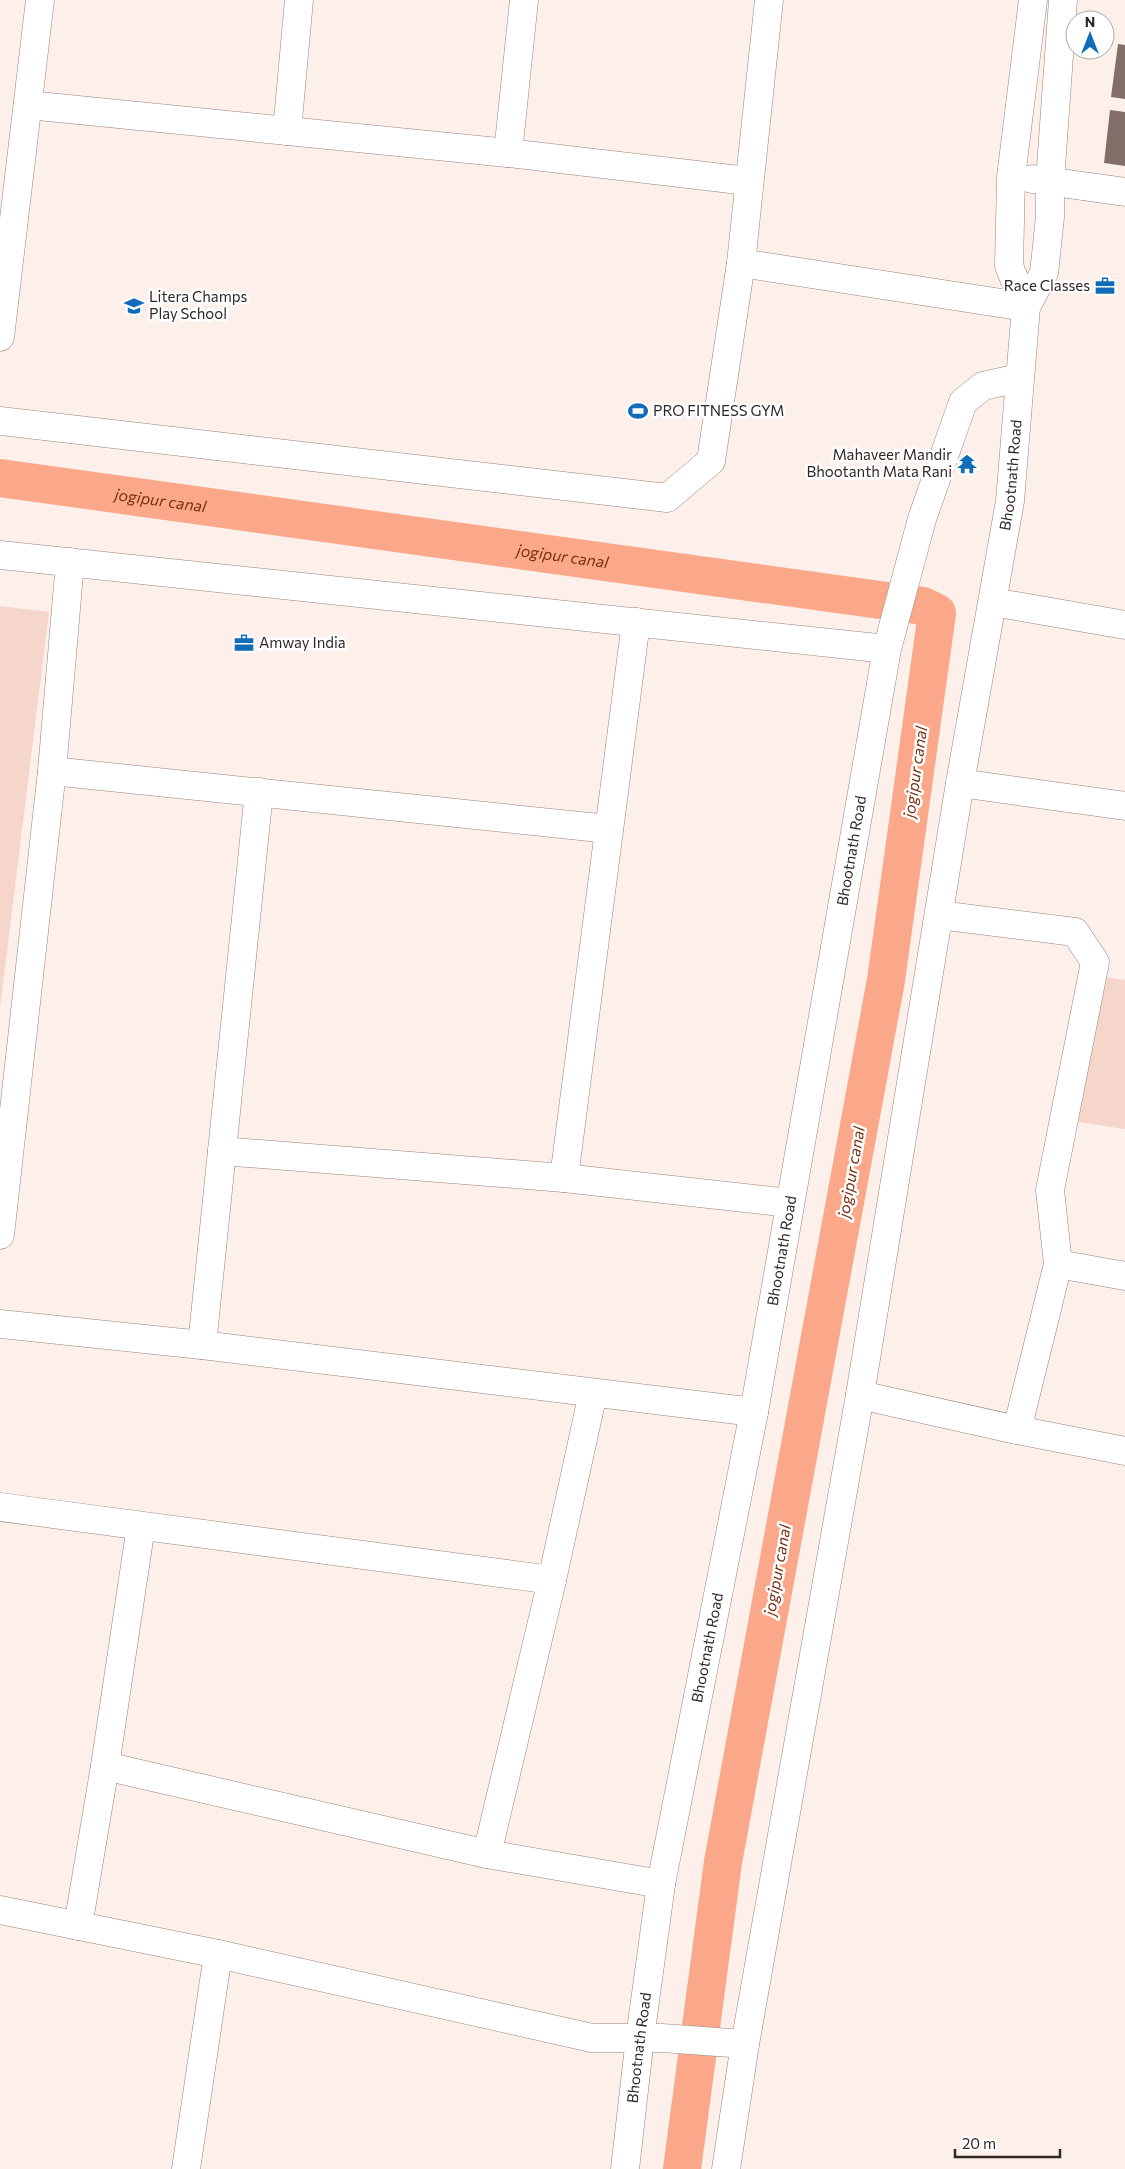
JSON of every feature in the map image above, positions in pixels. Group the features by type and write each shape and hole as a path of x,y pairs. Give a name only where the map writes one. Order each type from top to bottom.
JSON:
{"street":[{"path":"0,337 11,157 28,105 40,0"},
{"path":"287,131 299,0"},
{"path":"508,153 524,0"},
{"path":"0,421 667,498 711,461 741,263 748,181 769,0"},
{"name":"Bhootnath Road","path":"1026,307 1009,266 1011,177 1033,0"},
{"name":"Bhootnath Road","path":"726,2169 745,2044 860,1395 960,784 1010,501 1026,307 1044,273 1050,217 1050,180 1063,0"},
{"path":"28,105 508,153 748,181"},
{"path":"1011,177 1050,180 1125,192"},
{"path":"741,263 1026,307"},
{"name":"Bhootnath Road","path":"625,2169 651,2038 661,1884 754,1412 887,649 922,519 963,402 983,386 1019,378"},
{"path":"0,555 887,649"},
{"path":"0,1235 52,771 70,562"},
{"path":"993,602 1125,625"},
{"path":"564,1178 636,622"},
{"path":"52,771 610,829"},
{"path":"960,784 1125,806"},
{"path":"202,1346 259,792"},
{"path":"939,915 1075,932 1095,962 1050,1190 1058,1264 1017,1430"},
{"path":"222,1151 564,1178 790,1204"},
{"path":"1058,1264 1125,1276"},
{"path":"0,1324 202,1346 754,1412"},
{"path":"487,1854 552,1580 592,1393"},
{"path":"860,1395 1017,1430 1125,1451"},
{"path":"0,1507 552,1580"},
{"path":"78,1926 105,1766 141,1526"},
{"path":"105,1766 487,1854 661,1884"},
{"path":"0,1910 218,1954 592,2038 651,2038 745,2044"},
{"path":"186,2169 218,1954"}],"shaded area":[{"path":"0,606 49,612 0,1008"},
{"path":"1105,977 1125,980 1125,1129 1072,1121"}],"building":[{"path":"1118,44 1125,45 1125,99 1111,97"},
{"path":"1110,110 1125,112 1125,166 1104,163"}],"waterway":[{"name":"jogipur canal","path":"0,478 923,606 937,613 886,980 723,1862 682,2169"}],"place":[{"name":"Race Classes","path":"1105,286"},
{"name":"Litera Champs Play School","path":"134,306"},
{"name":"PRO FITNESS GYM","path":"638,411"},
{"name":"Mahaveer Mandir Bhootanth Mata Rani","path":"967,464"},
{"name":"Amway India","path":"244,643"}]}
